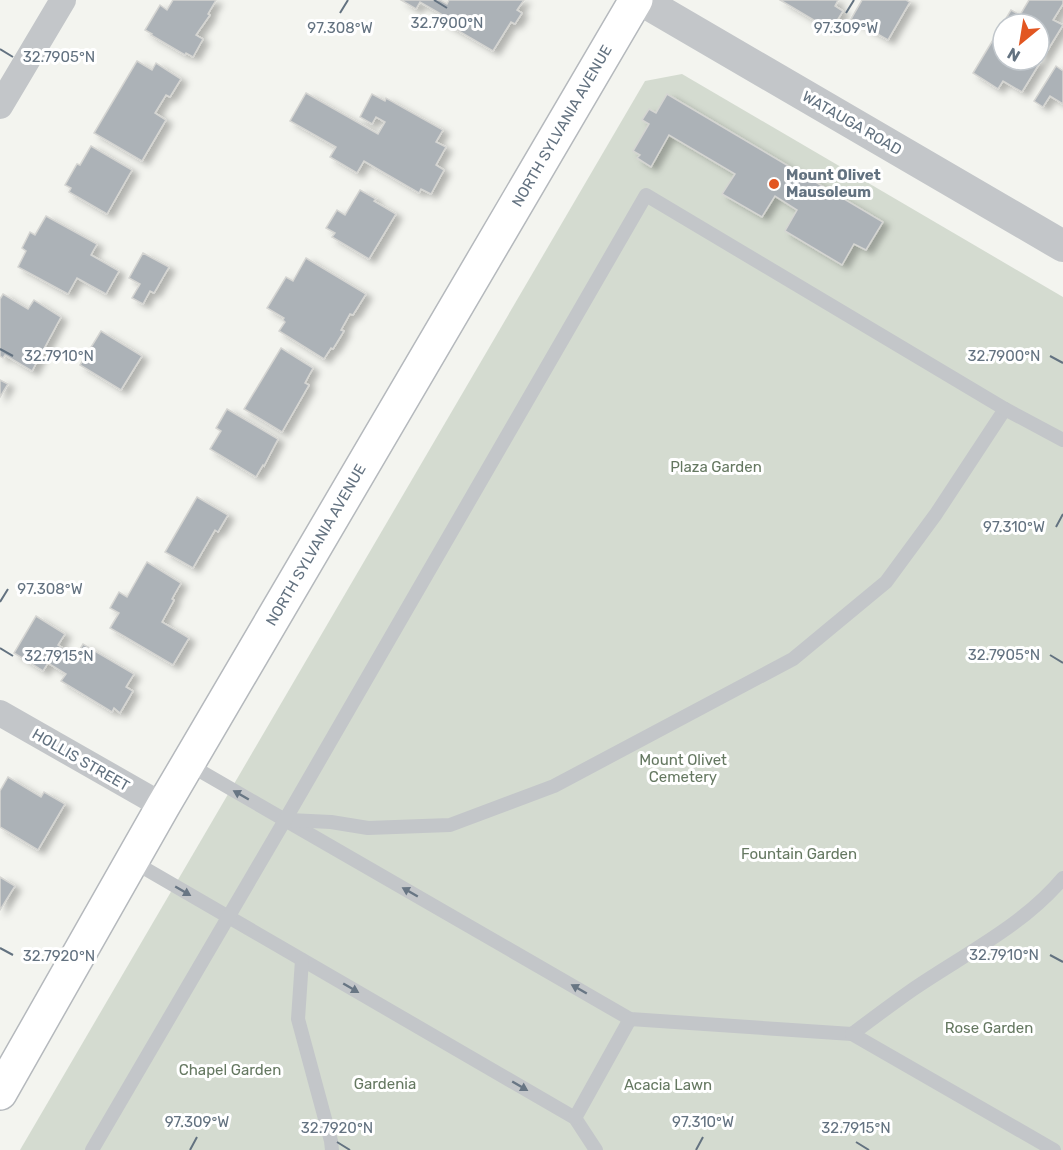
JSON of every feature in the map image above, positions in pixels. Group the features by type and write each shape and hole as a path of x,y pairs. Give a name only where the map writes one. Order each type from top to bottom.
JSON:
{"main road":[{"name":"NORTH SYLVANIA AVENUE","path":"0,1093 163,806 636,0"}],"street":[{"path":"0,106 63,0"},
{"name":"WATAUGA ROAD","path":"642,0 1063,246"},
{"name":"HOLLIS STREET","path":"0,713 163,806"}],"lane":[{"path":"92,1150 646,195 1005,409 1063,440"},
{"path":"285,820 331,822 368,828 450,825 554,786 793,659 886,582 936,514 1005,409"},
{"path":"188,764 630,1019 852,1034 1054,1150"},
{"path":"132,861 575,1118 596,1150"},
{"path":"852,1034 912,990 1007,928 1052,891 1063,878"},
{"path":"302,960 298,1019 332,1150"},
{"path":"575,1118 630,1019"}],"green space":[{"name":"Mount Olivet Cemetery","path":"682,74 1063,297 1063,1150 20,1150 645,81"}],"building":[{"path":"173,0 216,0 208,14 210,15 196,35 203,39 193,57 186,53 185,55 145,30 160,5 167,10"},
{"path":"401,0 440,0 447,4 449,0 524,0 517,10 522,13 515,24 511,22 493,51 438,19 441,14 420,2 416,9"},
{"path":"780,0 838,0 835,6 843,11 832,29"},
{"path":"862,0 906,0 910,2 888,40 851,19"},
{"path":"1029,0 1063,0 1053,20 1063,25 1051,45 1051,12 1022,12"},
{"path":"991,43 991,72 1034,72 1022,92 1003,81 998,89 973,73"},
{"path":"137,61 152,70 156,63 181,79 170,97 166,95 155,113 166,120 142,161 94,133"},
{"path":"1056,66 1063,71 1063,104 1050,96 1043,107 1034,101"},
{"path":"306,93 378,134 385,122 376,117 372,124 360,117 372,94 385,101 386,98 443,130 436,142 446,147 436,165 444,170 431,194 421,189 419,193 364,161 357,173 330,157 336,147 290,121"},
{"name":"Mount Olivet Mausoleum","path":"667,94 883,222 866,250 854,244 842,265 785,231 797,210 775,196 762,217 722,194 735,174 669,135 651,167 637,158 640,155 633,151 649,124 642,120 649,109 656,113"},
{"path":"91,146 132,170 107,214 69,192 71,188 65,185"},
{"path":"360,190 396,214 369,259 332,237 335,233 326,228 337,210 345,215"},
{"path":"46,216 97,244 91,255 119,271 106,294 77,278 68,294 18,267 26,251 22,248 30,232 35,235"},
{"path":"143,253 169,267 154,293 150,291 143,304 132,298 140,284 129,278"},
{"path":"306,258 366,294 353,315 350,314 341,330 344,331 324,359 279,331 285,322 284,318 267,308 286,277 293,281"},
{"path":"3,294 28,309 34,300 61,317 32,371 5,355 3,358 0,356 0,299"},
{"path":"101,331 142,356 121,390 80,365"},
{"path":"281,348 313,368 305,383 309,385 282,432 244,409"},
{"path":"0,380 8,384 0,397"},
{"path":"227,409 278,439 256,477 210,449 221,431 216,428"},
{"path":"197,497 228,515 218,532 215,530 193,568 165,552"},
{"path":"147,562 181,583 162,622 189,638 173,665 110,628 119,613 110,608 119,592 127,597"},
{"path":"36,616 65,634 58,645 76,656 83,644 134,674 126,687 133,691 120,713 114,708 112,712 61,681 66,674 48,663 43,671 14,653"},
{"path":"8,777 41,797 44,792 65,804 38,850 0,827 0,791"},
{"path":"0,877 15,886 0,910"}],"place":[{"name":"Mount Olivet Mausoleum","path":"774,184"}],"park label":[{"name":"Plaza Garden","path":"716,467"},
{"name":"Fountain Garden","path":"799,854"},
{"name":"Rose Garden","path":"989,1028"},
{"name":"Chapel Garden","path":"230,1070"},
{"name":"Gardenia","path":"385,1084"},
{"name":"Acacia Lawn","path":"668,1085"}]}
